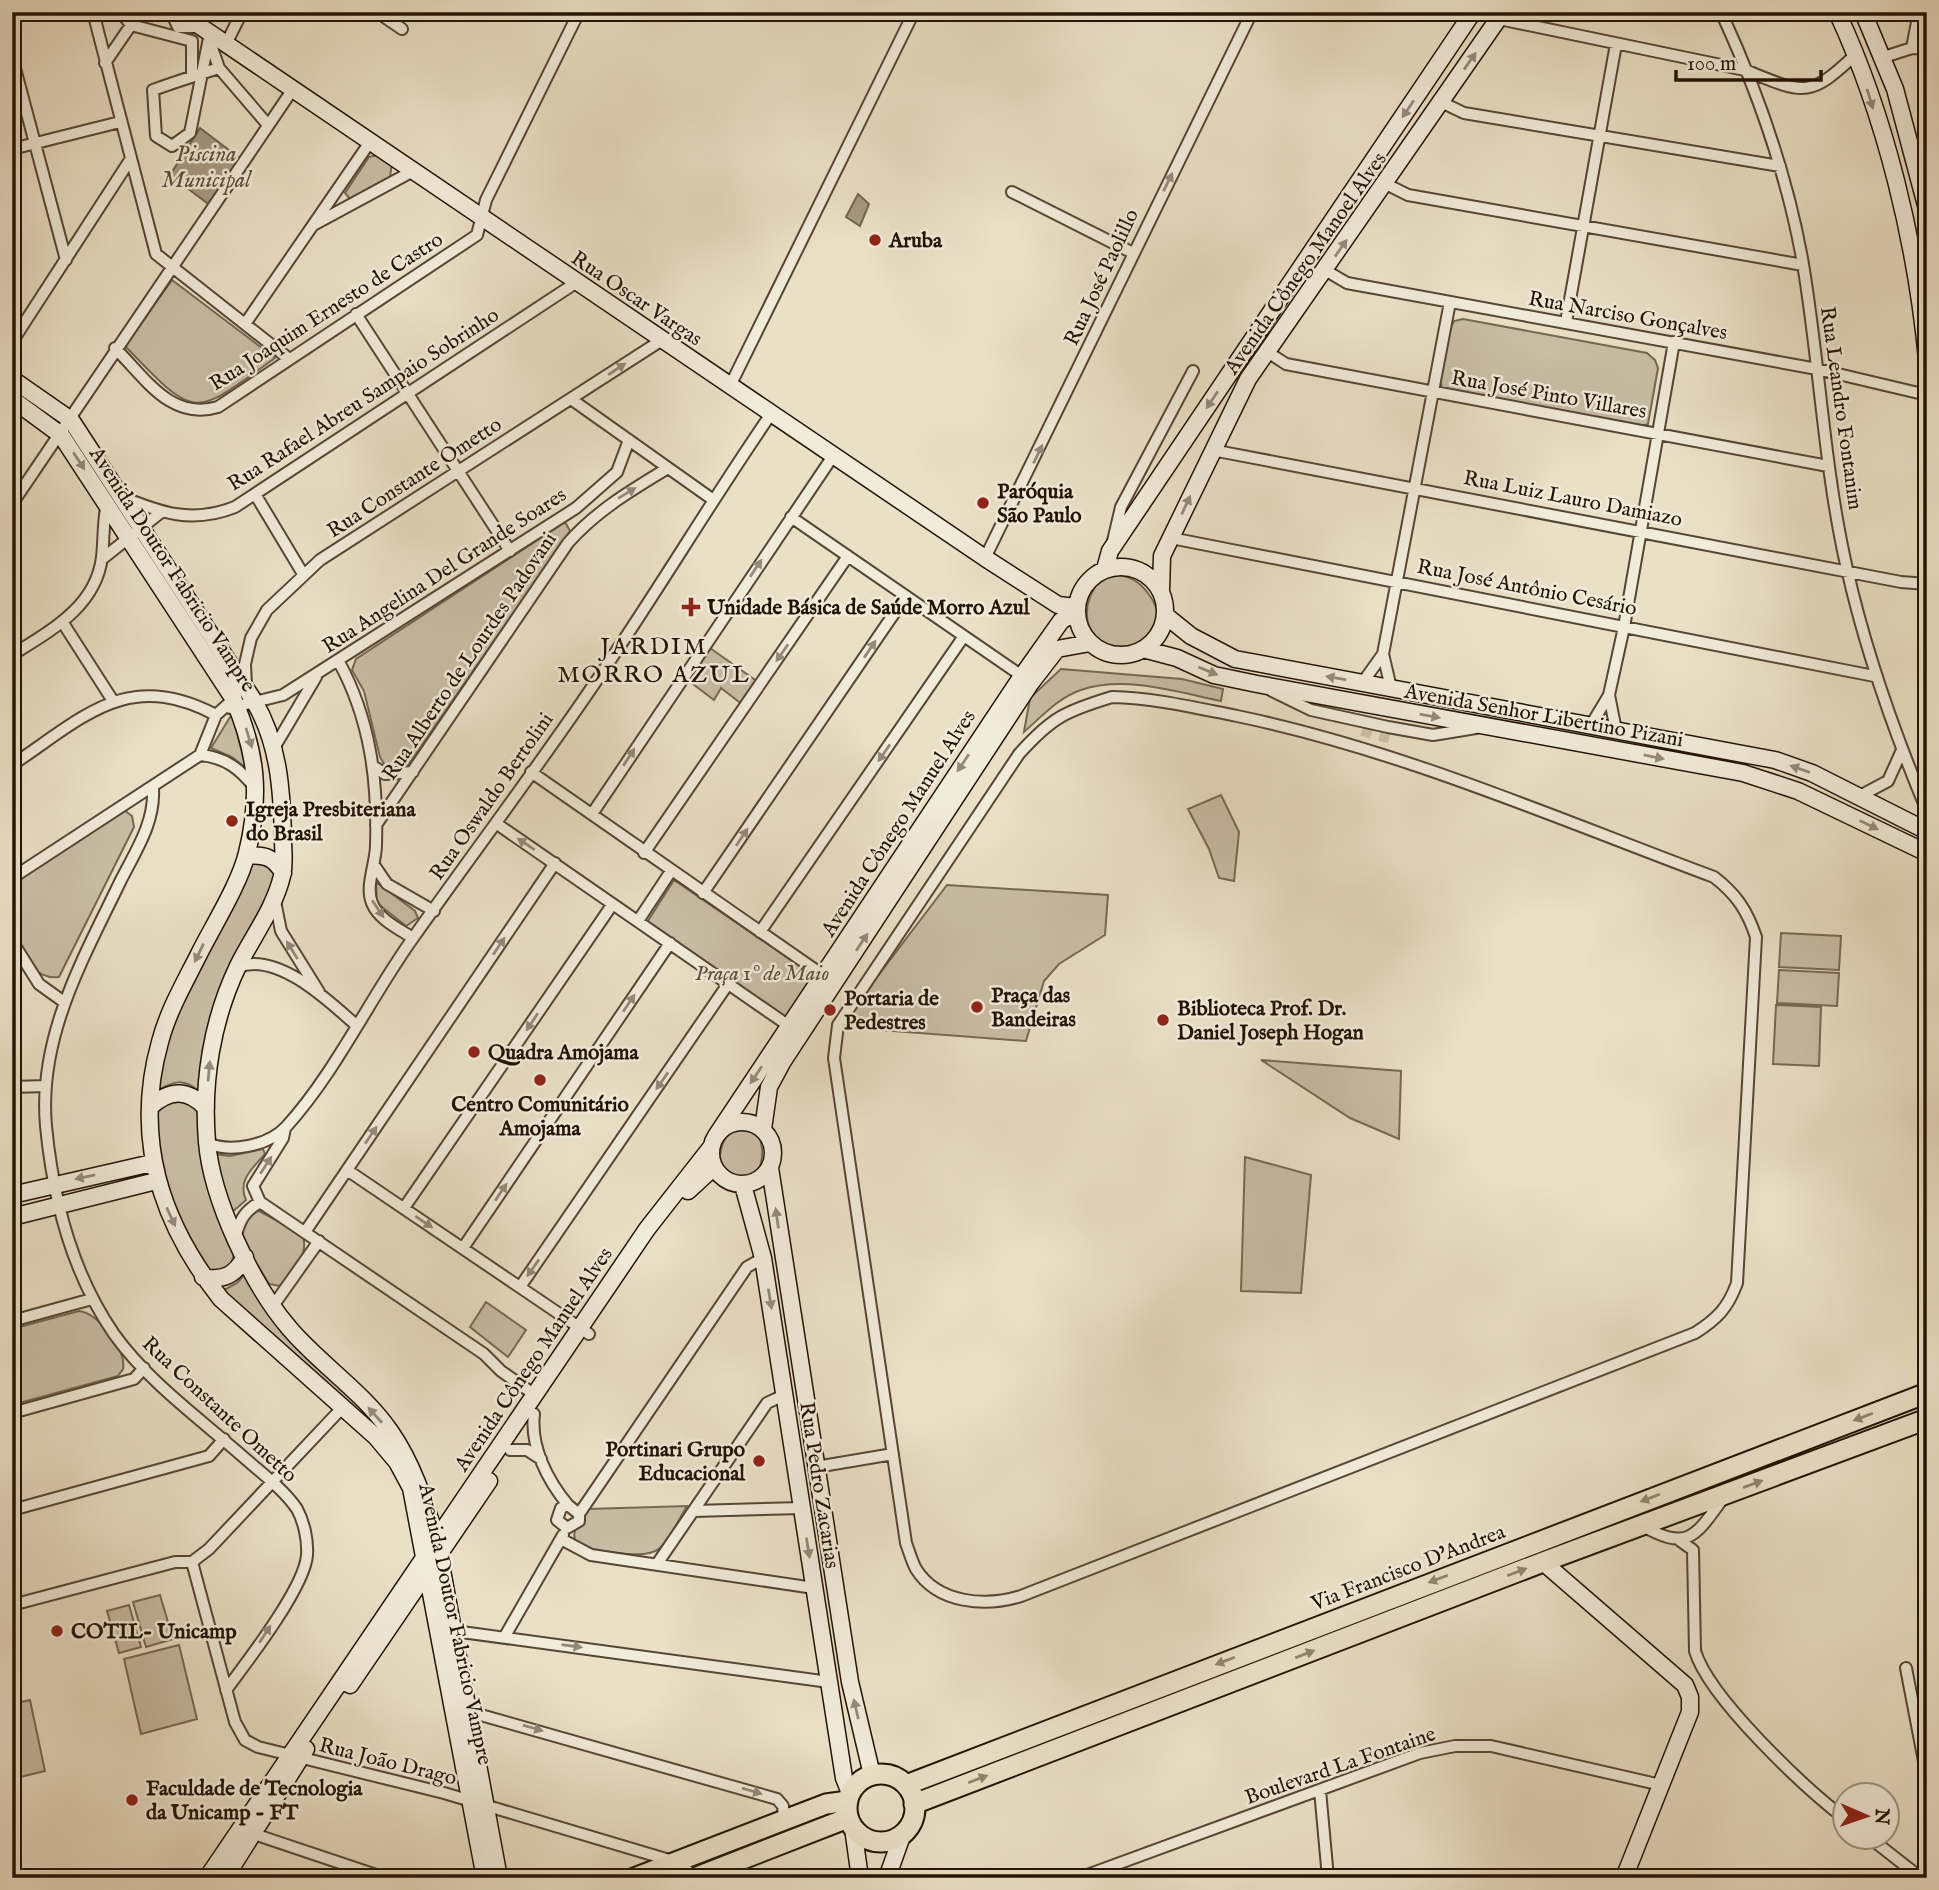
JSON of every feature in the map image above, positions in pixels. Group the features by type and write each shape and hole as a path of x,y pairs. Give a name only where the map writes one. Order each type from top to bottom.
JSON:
{"highway":[{"name":"Via Francisco D'Andrea","path":"906,1785 1927,1393"},
{"name":"Via Francisco D'Andrea","path":"914,1804 1640,1525 1927,1419"},
{"path":"634,1878 825,1804 850,1810 872,1841 894,1840 910,1825 914,1804 906,1785 884,1774 872,1775 856,1785 850,1810"},
{"path":"695,1878 850,1810"}],"street":[{"path":"93,12 156,254 288,358"},
{"path":"121,12 131,25 192,41 197,75"},
{"path":"171,12 178,27 205,32"},
{"name":"Rua Oscar Vargas","path":"179,12 985,558 1058,605 1076,609"},
{"path":"226,44 242,12"},
{"path":"377,12 402,29"},
{"name":"Rua Joaquim Ernesto de Castro","path":"115,348 170,402 200,413 219,407 288,358 477,235 486,200 579,12"},
{"path":"730,386 914,12"},
{"name":"Rua José Paolillo","path":"985,558 1076,377 1133,253 1252,12"},
{"name":"Avenida Cônego Manoel Alves","path":"1105,569 1111,551 1473,12"},
{"name":"Rua Leandro Fontanim","path":"1721,12 1780,166 1803,265 1828,466 1847,572 1874,676 1927,811"},
{"path":"1837,12 1857,54 1896,181 1908,231 1927,359"},
{"path":"1863,12 1884,57 1909,137 1927,209"},
{"path":"1912,48 1919,12"},
{"path":"1501,15 1616,44 1745,70 1782,85 1811,89 1828,80 1857,54"},
{"name":"Avenida Cônego Manoel Alves","path":"1161,592 1162,556 1248,379 1387,184 1501,15"},
{"path":"105,62 131,25"},
{"path":"205,32 219,68 268,125"},
{"path":"205,32 197,75 190,133 172,146 156,135 153,90 197,75 219,68"},
{"path":"1566,322 1616,44"},
{"path":"1884,57 1912,48 1927,49"},
{"path":"12,57 66,260"},
{"path":"12,504 71,421 115,348 293,89"},
{"path":"1441,102 1464,113 1780,166"},
{"path":"12,149 120,122"},
{"path":"245,324 370,142"},
{"path":"12,341 130,160"},
{"path":"313,226 413,171"},
{"path":"1387,184 1408,195 1582,228 1803,265"},
{"path":"1012,192 1133,253"},
{"name":"Rua Narciso Gonçalves","path":"1325,270 1347,284 1817,369 1927,395"},
{"name":"Rua Rafael Abreu Sampaio Sobrinho","path":"112,499 160,513 191,517 215,515 255,494 577,282"},
{"path":"1363,682 1383,654 1450,303"},
{"path":"356,314 510,551"},
{"name":"Rua Constante Ometto","path":"235,703 251,638 267,610 303,574 320,560 662,340"},
{"path":"1591,725 1609,695 1625,627 1674,342"},
{"name":"Rua José Pinto Villares","path":"1266,351 1286,364 1828,466"},
{"path":"1111,551 1121,507 1193,371"},
{"name":"Avenida Doutor Fabricio Vampre","path":"12,379 71,421 112,499 235,703 274,748 283,801 284,873 275,901 238,967 219,1015 210,1054 206,1108 207,1143 215,1180 236,1235 245,1257 273,1306 291,1330 338,1374 388,1429 419,1484 479,1804 499,1878"},
{"path":"571,398 712,499"},
{"name":"Avenida Doutor Fabricio Vampre","path":"12,399 61,435 112,499"},
{"name":"Rua Oswaldo Bertolini","path":"207,1143 230,1148 257,1144 285,1128 357,1026 413,938 497,824 609,662 671,569 712,499 771,414"},
{"name":"Rua Angelina Del Grande Soares","path":"235,703 271,700 317,675 576,508 617,472 629,440"},
{"name":"Rua Luiz Lauro Damiazo","path":"1212,450 1640,530 1847,572 1927,584"},
{"path":"592,814 833,456"},
{"name":"Rua Alberto de Lourdes Padovani","path":"376,825 568,543 588,521 668,468"},
{"path":"255,494 303,574"},
{"path":"12,655 63,622 82,603 94,582 102,559 112,499"},
{"path":"576,508 588,521"},
{"path":"102,559 160,513"},
{"path":"791,517 1022,676"},
{"path":"12,522 12,530"},
{"name":"Rua José Antônio Cesário","path":"1171,538 1874,676"},
{"path":"645,853 848,556"},
{"path":"1131,567 1154,581 1161,592 1165,615 1161,629 1143,649 1116,655 1102,652 1083,634 1076,609 1085,584 1105,569 1131,567"},
{"path":"703,893 906,596"},
{"name":"Avenida Cônego Manuel Alves","path":"763,1129 769,1087 874,894 1022,676 1061,621 1076,609"},
{"name":"Avenida Senhor Libertino Pizani","path":"1165,615 1191,636 1235,659 1775,760 1812,773 1927,831"},
{"path":"63,622 113,701"},
{"path":"760,932 964,636"},
{"name":"Avenida Cônego Manuel Alves","path":"433,1549 510,1450 647,1229 714,1141 789,1026 829,979 1048,656 1066,646 1090,643"},
{"name":"Avenida Senhor Libertino Pizani","path":"1143,649 1177,658 1214,675 1257,684 1743,773 1798,791 1927,853"},
{"path":"1383,654 1391,688"},
{"path":"339,662 363,716 373,766 376,825 374,866 369,889 372,903 379,915 413,938"},
{"path":"274,748 317,675"},
{"path":"1257,684 1311,710 1386,733 1433,735 1489,726"},
{"path":"1609,695 1616,730"},
{"path":"12,765 113,701 129,696 235,703 200,755 153,789 111,810 12,878"},
{"path":"1112,697 1146,698 1258,721 1378,754 1714,877 1734,892 1748,913 1756,937 1737,1283 1729,1303 1718,1318 1695,1333 996,1604 952,1596 932,1585 916,1569 906,1543 834,1058 838,1026 852,1000 1019,754 1045,725 1078,708 1112,697"},
{"name":"Avenida Doutor Fabricio Vampre","path":"235,703 254,756 256,788 246,856 160,1039 150,1107 152,1163 156,1181 168,1213 204,1277 221,1299 376,1437 397,1462 411,1488 433,1549 426,1573 445,1630"},
{"path":"1361,749 1368,729"},
{"path":"1378,754 1386,733"},
{"path":"1858,797 1888,781 1902,750"},
{"path":"200,755 215,756 231,764 256,788"},
{"path":"373,766 384,774 413,772"},
{"path":"531,772 829,979"},
{"name":"Rua Constante Ometto","path":"153,789 150,821 64,1002 46,1086 46,1124 58,1204 92,1299 116,1336 144,1368 272,1482 297,1509 305,1530 307,1556 301,1578 226,1690"},
{"path":"497,824 789,1026 793,1036 783,1061"},
{"path":"246,856 266,856 276,861 284,873"},
{"path":"305,1231 555,863"},
{"path":"374,866 387,884 434,911"},
{"path":"638,921 671,871"},
{"path":"275,901 281,931 321,994"},
{"path":"404,1208 612,905"},
{"path":"12,942 39,984 64,1002"},
{"path":"463,1248 670,943"},
{"path":"238,967 261,962 321,994 357,1026"},
{"path":"520,1287 728,984"},
{"path":"12,1087 46,1086"},
{"path":"150,1107 173,1092 185,1093 206,1108"},
{"path":"743,1121 763,1129 773,1147 770,1168 754,1182 743,1185 726,1180 714,1167 714,1141 723,1128 743,1121"},
{"path":"285,1128 284,1138 253,1186 260,1202 484,1354 501,1371 535,1395"},
{"path":"12,1195 152,1163"},
{"name":"Avenida Cônego Manuel Alves","path":"225,1878 247,1831 294,1757 535,1395 688,1192 714,1167"},
{"name":"Rua Pedro Zacarias","path":"770,1168 850,1682 872,1775"},
{"path":"347,1170 584,1331"},
{"path":"12,1217 156,1181"},
{"name":"Rua Pedro Zacarias","path":"743,1185 763,1258 860,1878"},
{"path":"236,1235 239,1221 247,1209 260,1202"},
{"path":"273,1306 319,1241"},
{"path":"204,1277 216,1279 229,1276 239,1268 245,1257"},
{"path":"505,1636 561,1539 564,1527 557,1513 592,1499 747,1267 763,1258"},
{"path":"12,1321 92,1299"},
{"path":"12,1413 134,1379 144,1368"},
{"path":"657,1564 767,1403 785,1395"},
{"path":"12,1605 175,1562 192,1562 209,1549 342,1408"},
{"path":"534,1414 533,1427 541,1459 556,1491 579,1521 564,1527"},
{"path":"12,1510 209,1456 224,1439"},
{"path":"510,1450 527,1450 541,1459"},
{"path":"816,1467 893,1454"},
{"path":"1679,1540 1706,1521 1727,1493"},
{"path":"694,1511 802,1508"},
{"path":"1640,1525 1665,1539 1679,1540 1693,1550 1695,1651 1698,1663 1734,1714 1830,1805"},
{"path":"561,1539 591,1555 814,1588"},
{"name":"Rua João Drago","path":"192,1562 235,1722 245,1740 258,1747 479,1804 676,1862 695,1878"},
{"path":"1543,1562 1685,1685 1690,1697 1690,1712 1624,1878"},
{"name":"Avenida Cônego Manuel Alves","path":"294,1757 426,1573"},
{"path":"445,1630 505,1636 829,1682"},
{"path":"1906,1668 1927,1777"},
{"path":"460,1710 777,1799 783,1806 784,1820"},
{"name":"Boulevard La Fontaine","path":"1079,1878 1420,1753 1479,1746 1548,1758 1661,1785"},
{"path":"1320,1790 1328,1878"},
{"name":"Avenida Doutor Fabricio Vampre","path":"479,1804 485,1878"},
{"path":"247,1831 384,1878"},
{"name":"Avenida Cônego Manuel Alves","path":"207,1878 247,1831"},
{"path":"887,1878 903,1833"},
{"path":"720,1844 747,1878"},
{"path":"1888,1852 1922,1878"}],"green space":[{"path":"378,155 392,163 390,177 350,199 345,193 369,157"},
{"path":"172,280 275,358 227,392 210,400 196,403 182,399 167,388 125,346"},
{"path":"1463,319 1647,353 1655,360 1658,368 1648,424 1643,426 1443,390 1440,381 1451,327 1454,321"},
{"path":"565,522 570,531 408,765 397,769 385,766 380,757 364,691 352,670 356,659"},
{"path":"1118,575 1142,586 1152,599 1158,616 1156,631 1147,643 1135,650 1121,652 1107,649 1095,640 1087,617 1089,599 1101,578"},
{"path":"710,648 758,682 743,705 721,688 714,700 689,681"},
{"path":"1061,669 1182,679 1223,689 1221,701 1151,686 1098,686 1073,693 1050,708 1024,732 1030,698"},
{"path":"232,714 246,768 232,757 211,748"},
{"path":"1221,795 1239,832 1234,881 1219,878 1209,849 1188,809"},
{"path":"124,810 132,816 134,827 59,977 44,975 25,960 13,937 10,917 12,881"},
{"path":"258,858 277,871 201,1093 178,1082 154,1092 161,1062 182,1005 249,867"},
{"name":"Praça 1º de Maio","path":"674,880 813,975 784,1021 646,924"},
{"path":"376,882 415,911 418,918 406,926 377,903"},
{"path":"947,885 1108,895 1105,935 1059,964 1044,981 1026,1041 839,1027"},
{"path":"1781,933 1841,936 1839,970 1779,967"},
{"path":"1779,970 1839,973 1837,1006 1777,1003"},
{"path":"1776,1005 1821,1007 1819,1066 1773,1064"},
{"path":"1261,1060 1401,1071 1399,1139 1350,1118"},
{"path":"177,1099 193,1105 199,1114 201,1158 208,1187 235,1252 229,1269 220,1272 209,1270 181,1227 162,1180 155,1116 160,1108"},
{"path":"743,1126 753,1127 757,1132 762,1155 757,1173 739,1181 728,1175 719,1162 725,1139 732,1131"},
{"path":"263,1149 265,1154 251,1169 243,1186 246,1200 230,1214 213,1154 230,1156"},
{"path":"1245,1157 1311,1175 1301,1293 1241,1291"},
{"path":"259,1211 302,1234 304,1241 299,1263 280,1286 269,1284 243,1241 240,1224 253,1212"},
{"path":"246,1273 372,1415 366,1420 222,1291 237,1283"},
{"path":"486,1302 526,1330 508,1357 470,1327"},
{"path":"79,1311 95,1318 110,1333 121,1352 123,1369 118,1376 12,1405 12,1329"},
{"path":"687,1506 668,1539 653,1552 608,1552 577,1546 575,1541 576,1527 588,1509"},
{"path":"160,1595 173,1639 146,1647 133,1602"},
{"path":"129,1605 141,1647 119,1653 107,1611"},
{"path":"179,1645 197,1719 141,1734 124,1659"},
{"path":"30,1700 45,1771 12,1779 12,1704"}],"water":[{"name":"Piscina Municipal","path":"200,128 242,160 211,206 170,175"},
{"path":"858,194 869,204 860,226 846,217"}],"tunnel":[{"path":"1365,737 1369,726"},
{"path":"1383,742 1386,731"}],"place":[{"name":"Aruba","path":"875,240"},
{"name":"Paróquia São Paulo","path":"983,503"},
{"name":"Unidade Básica de Saúde Morro Azul","path":"691,607"},
{"name":"Igreja Presbiteriana do Brasil","path":"232,821"},
{"name":"Praça das Bandeiras","path":"977,1007"},
{"name":"Portaria de Pedestres","path":"830,1010"},
{"name":"Biblioteca Prof. Dr. Daniel Joseph Hogan","path":"1163,1020"},
{"name":"Quadra Amojama","path":"474,1052"},
{"name":"Centro Comunitário Amojama","path":"540,1080"},
{"name":"Portinari Grupo Educacional","path":"759,1461"},
{"name":"COTIL- Unicamp","path":"57,1631"},
{"name":"Faculdade de Tecnologia da Unicamp - FT","path":"132,1800"}],"district":[{"name":"JARDIM MORRO AZUL","path":"654,660"}]}
